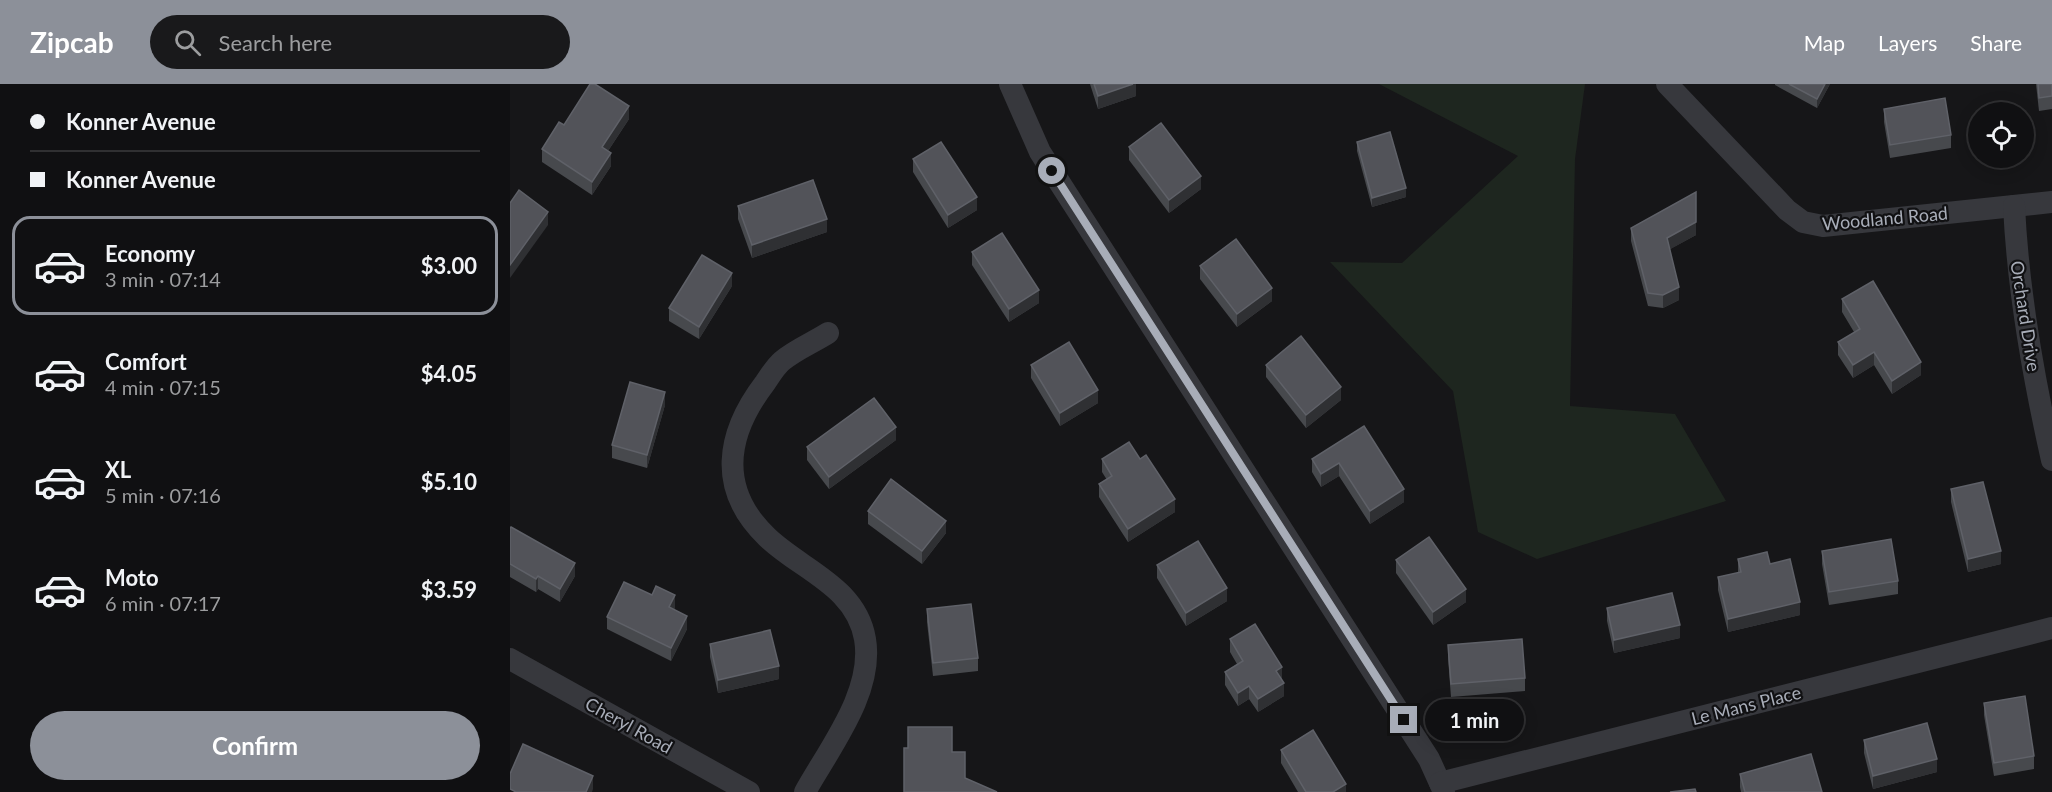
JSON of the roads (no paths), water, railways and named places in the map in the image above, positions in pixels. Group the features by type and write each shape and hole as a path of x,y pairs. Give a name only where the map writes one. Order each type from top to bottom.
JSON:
{"street":[{"path":"1010,84 1040,152 1429,759 1442,787"},
{"name":"Woodland Road","path":"1667,84 1787,210 1803,222 1824,226 2052,202"},
{"name":"Orchard Drive","path":"2014,206 2017,267 2052,460"},
{"path":"805,792 860,694 866,666 865,640 861,623 846,598 766,537 749,516 740,502 733,477 732,459 737,430 754,398 782,362 828,333"},
{"name":"Le Mans Place","path":"1442,787 2052,628"},
{"name":"Cheryl Road","path":"510,659 749,792"}]}
